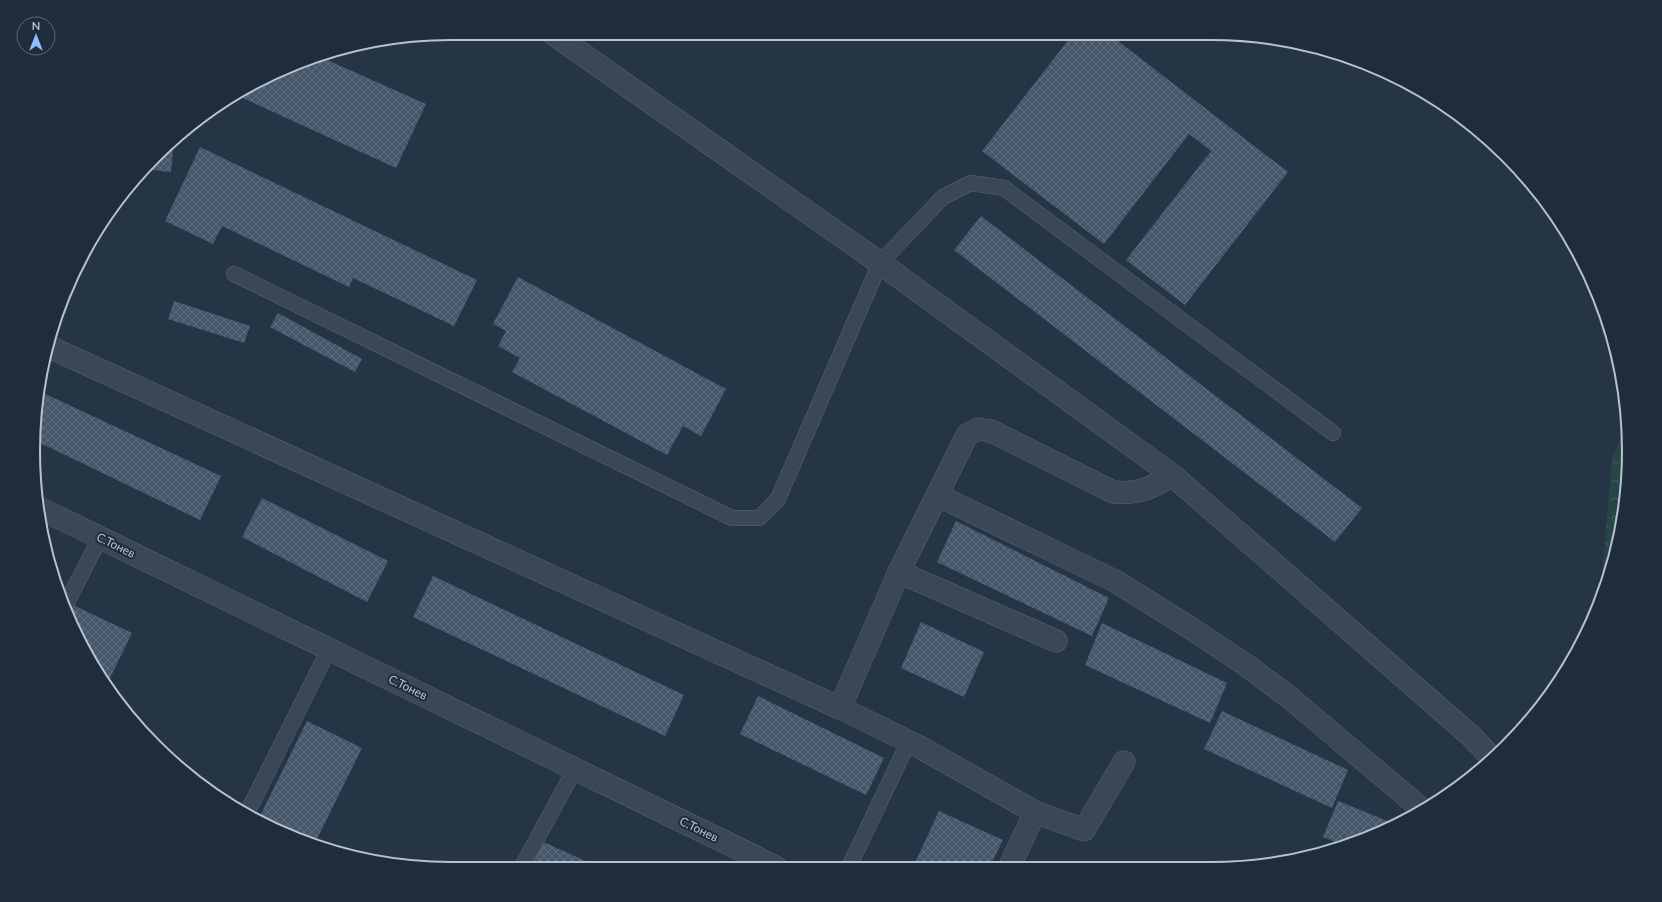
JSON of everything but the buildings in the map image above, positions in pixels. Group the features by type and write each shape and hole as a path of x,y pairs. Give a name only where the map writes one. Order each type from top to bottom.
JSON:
{"street":[{"path":"562,40 880,263 1172,475 1472,736 1488,754"},
{"path":"53,349 840,708 909,742 1035,812 1084,830 1124,762"},
{"path":"840,708 899,572 966,435 978,429 991,431 1114,492 1134,493 1146,490 1152,488 1172,475"},
{"path":"937,495 1115,581 1192,629 1246,665 1290,698 1418,806"},
{"name":"С.Тонев","path":"45,511 766,862"},
{"path":"899,572 1056,641"},
{"path":"1012,862 1035,812"}],"lane":[{"path":"234,274 732,518 759,518 778,499 880,263 943,197 971,183 1004,188 1333,433"},
{"path":"68,600 100,538"},
{"path":"249,809 329,649"},
{"path":"851,862 909,742"},
{"path":"524,862 575,769"}],"green space":[{"path":"1622,438 1621,478 1618,505 1614,531 1602,576 1612,458"}]}
